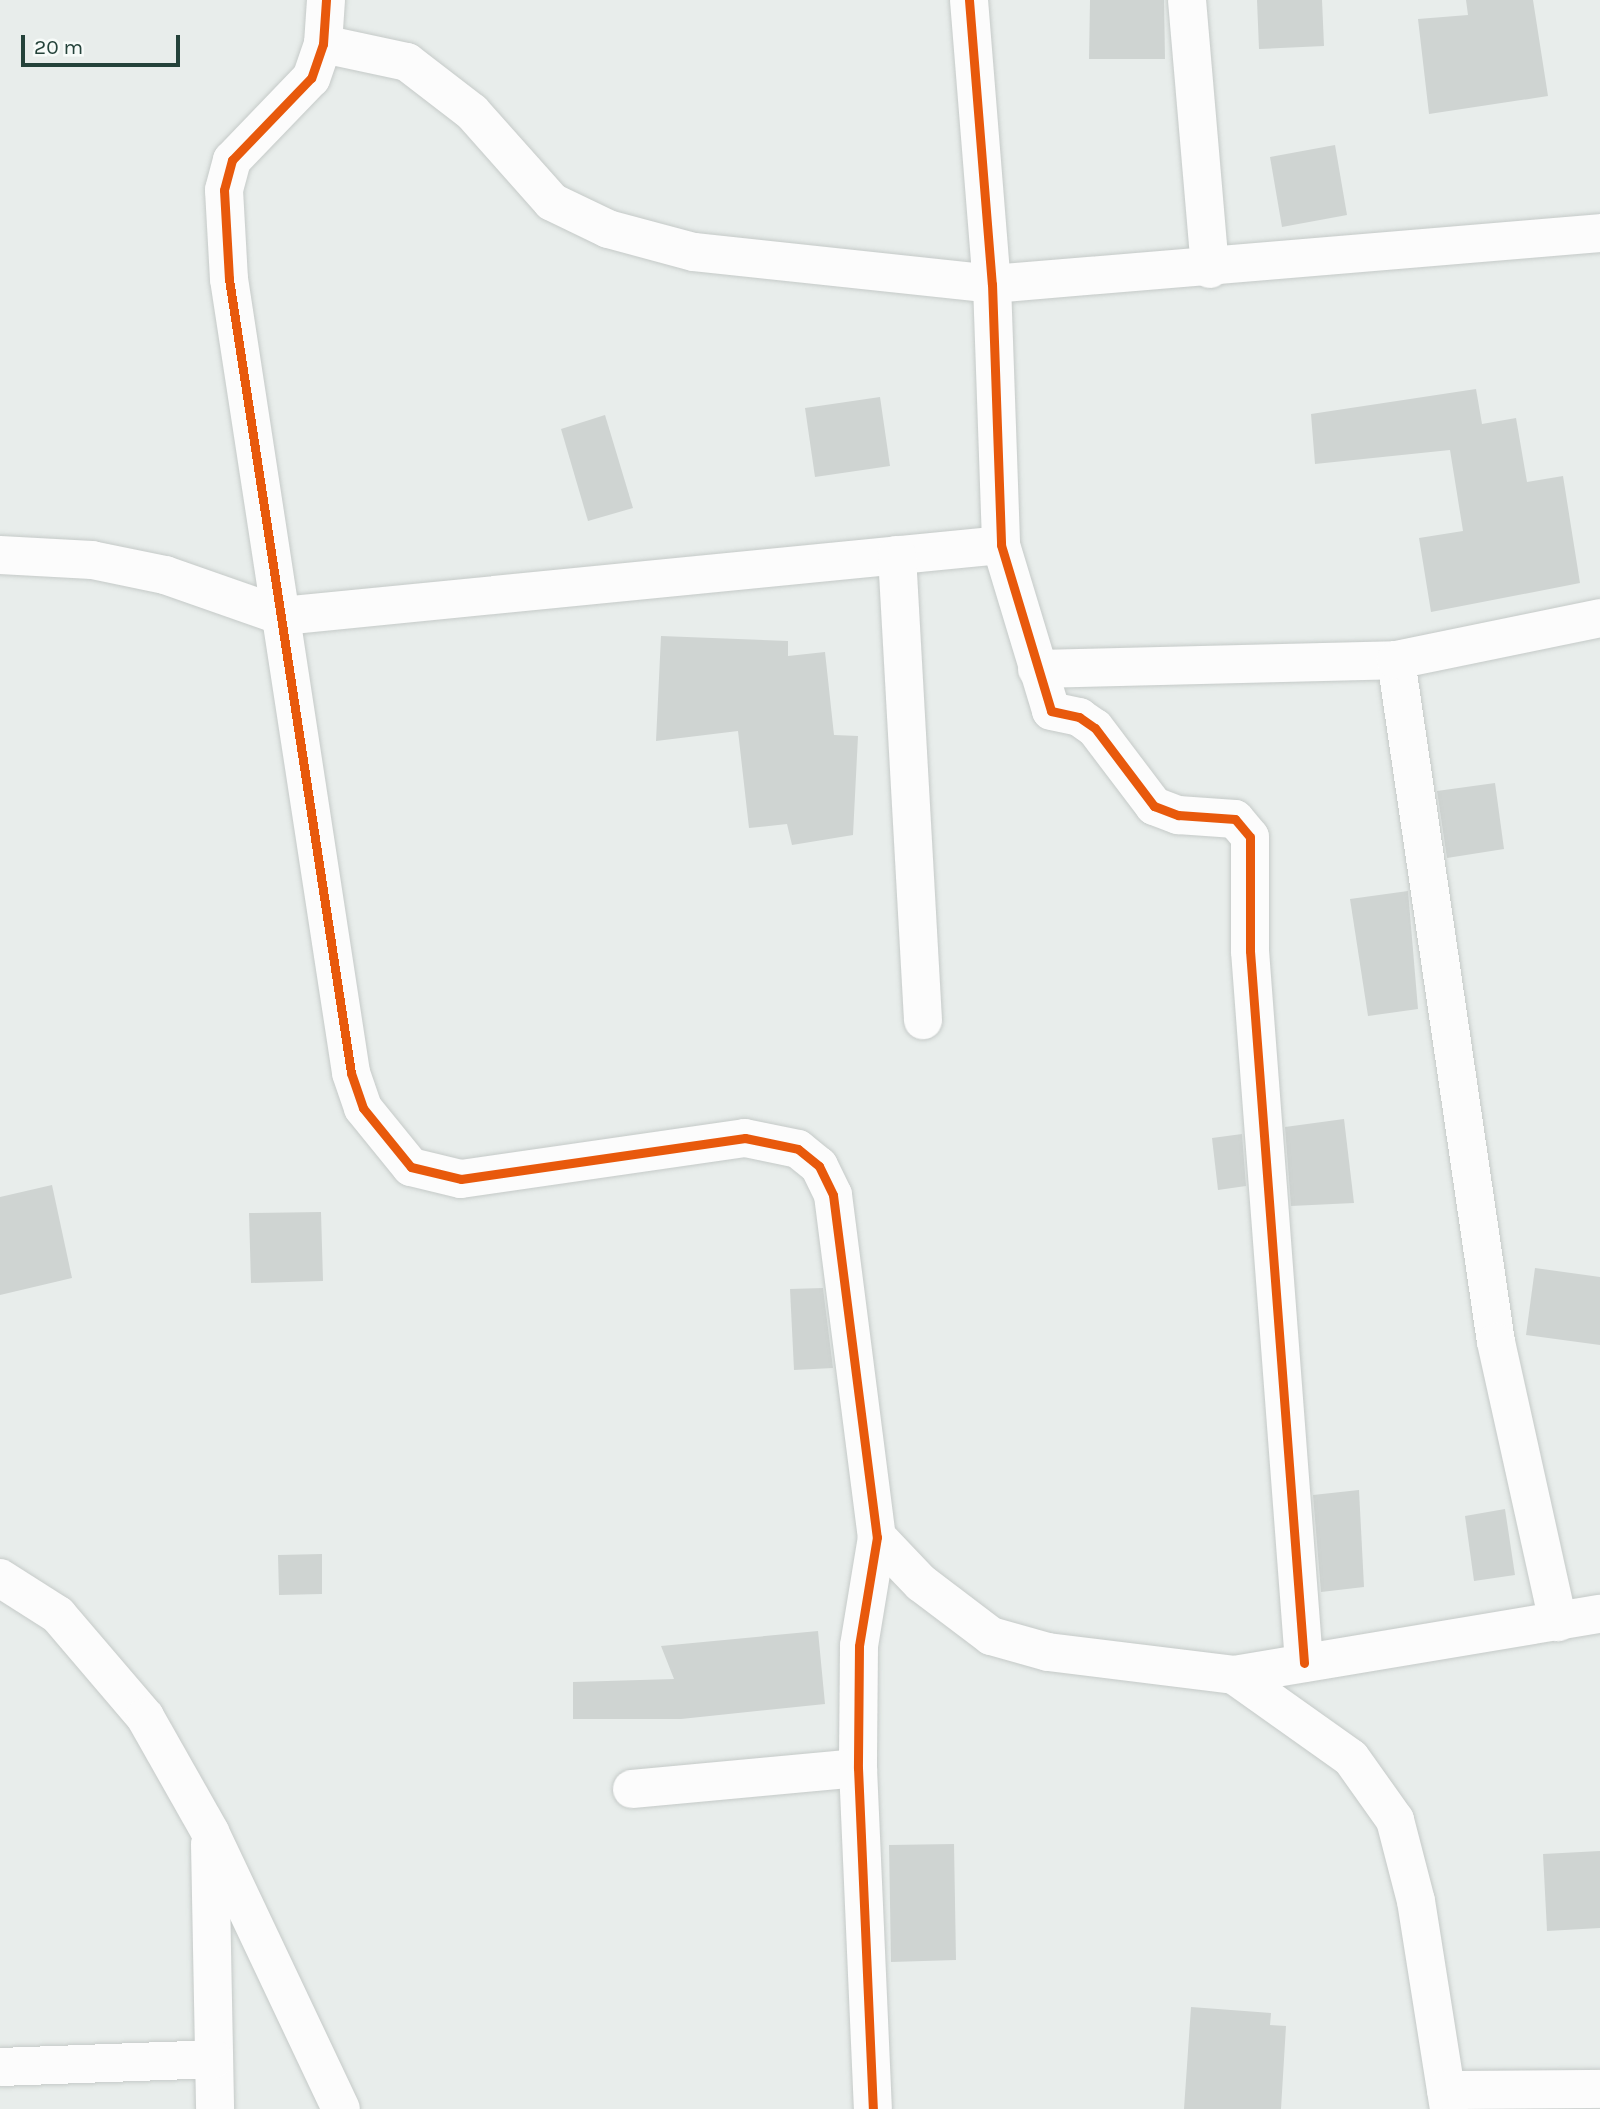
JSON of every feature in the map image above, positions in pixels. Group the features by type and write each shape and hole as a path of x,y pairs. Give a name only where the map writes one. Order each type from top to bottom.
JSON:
{"street":[{"path":"326,0 323,44 290,106 232,160 224,190 229,279 342,1024 363,1108 411,1167 461,1179 745,1138 798,1149 819,1166 833,1195 877,1537 859,1646 858,1768 873,2109"},
{"path":"969,0 992,284 1001,545 1051,711 1095,728 1154,806 1178,815 1235,819 1250,837 1250,951 1304,1663"},
{"path":"1187,0 1210,269"},
{"path":"323,44 407,62 472,112 552,202 608,229 694,253 992,284 1210,269 1600,233"},
{"path":"0,555 92,560 164,575 282,616 1001,545"},
{"path":"897,555 923,1020"},
{"path":"1037,669 1396,660 1600,618"},
{"path":"1396,660 1496,1342 1558,1622"},
{"path":"877,1537 921,1583 991,1636 1048,1652 1234,1675 1600,1614"},
{"path":"0,1578 58,1615 145,1717 210,1832 341,2109"},
{"path":"1234,1675 1351,1758 1395,1820 1416,1901 1447,2099 1600,2089"},
{"path":"632,1789 858,1768"},
{"path":"210,1832 215,2109"},
{"path":"0,2067 214,2059"}],"building":[{"path":"1090,0 1164,0 1165,59 1089,59"},
{"path":"1257,0 1322,0 1324,46 1259,49"},
{"path":"1466,0 1533,0 1548,96 1429,114 1418,19 1468,15"},
{"path":"1335,145 1347,215 1282,227 1270,157"},
{"path":"1476,389 1482,424 1516,418 1527,482 1563,476 1580,583 1431,612 1419,538 1463,531 1450,450 1315,464 1311,414"},
{"path":"880,397 890,466 815,477 805,408"},
{"path":"605,415 633,508 588,521 561,429"},
{"path":"661,636 788,641 788,656 825,652 834,735 858,736 853,835 792,845 787,824 749,828 738,731 656,741"},
{"path":"1495,783 1504,849 1447,858 1437,791"},
{"path":"1408,891 1418,1009 1368,1016 1350,899"},
{"path":"1344,1119 1354,1203 1291,1206 1285,1127"},
{"path":"1242,1134 1246,1186 1218,1190 1212,1138"},
{"path":"52,1185 72,1278 0,1295 0,1197"},
{"path":"321,1212 323,1281 251,1283 249,1213"},
{"path":"1535,1268 1600,1277 1600,1345 1526,1335"},
{"path":"823,1288 833,1368 794,1370 790,1289"},
{"path":"1359,1490 1364,1587 1321,1592 1313,1495"},
{"path":"1505,1509 1515,1575 1474,1581 1465,1516"},
{"path":"322,1554 322,1594 279,1595 278,1555"},
{"path":"818,1631 825,1704 681,1719 573,1719 573,1682 674,1679 661,1646"},
{"path":"954,1844 956,1960 891,1962 889,1845"},
{"path":"1600,1851 1600,1928 1547,1931 1543,1854"},
{"path":"1191,2007 1271,2013 1270,2025 1286,2026 1281,2109 1184,2109"}],"cycle path":[{"path":"326,0 323,44 311,78 232,160 224,190 229,279 351,1073 363,1108 411,1167 461,1179 745,1138 798,1149 819,1166 833,1195 877,1537 859,1646 858,1768 873,2109"},
{"path":"969,0 992,284 1001,545 1051,711 1079,717 1095,728 1154,806 1178,815 1235,819 1250,837 1250,951 1304,1663"}]}
